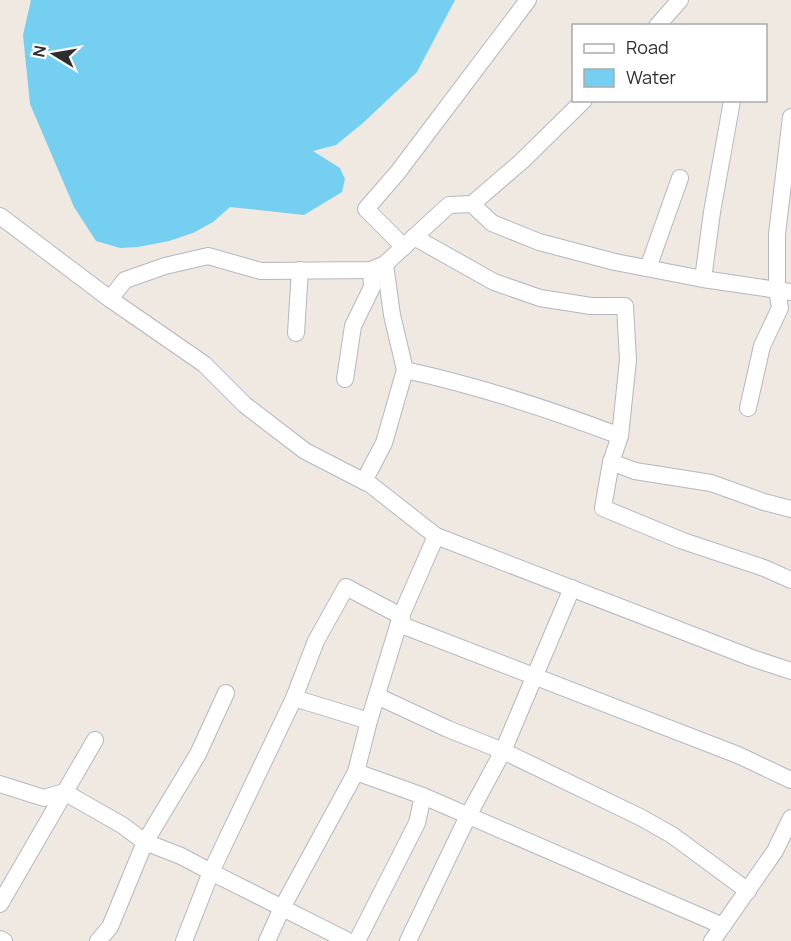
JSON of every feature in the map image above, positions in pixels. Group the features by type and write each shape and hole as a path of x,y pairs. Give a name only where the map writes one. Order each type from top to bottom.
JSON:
{"street":[{"path":"528,0 398,172 366,209 409,242 494,282 540,298 591,306 625,306 628,360 620,436 611,462 603,508 683,541 764,568 791,580"},
{"path":"659,24 680,0"},
{"path":"345,379 353,326 372,287 378,267 409,242 448,205 472,204 522,161 582,102"},
{"path":"703,279 712,212 732,102"},
{"path":"748,408 762,346 780,308 784,291 777,234 791,117"},
{"path":"648,268 680,178"},
{"path":"472,204 492,223 538,243 703,279 784,291"},
{"path":"0,216 110,299 204,364 246,405 304,451 364,481 436,536 791,671"},
{"path":"110,299 125,280 165,266 208,256 261,271 378,267"},
{"path":"364,481 384,443 405,370 378,267"},
{"path":"296,333 300,270"},
{"path":"405,370 456,381 548,408 620,436"},
{"path":"611,462 635,471 711,483 791,509"},
{"path":"267,941 282,908 356,772 401,616 436,536"},
{"path":"184,941 211,872 294,698 316,641 346,587 401,616 405,626 738,755 791,780"},
{"path":"408,941 502,751 572,588"},
{"path":"98,941 110,927 145,842 198,754 226,693"},
{"path":"377,696 502,751 640,817 672,835 747,891"},
{"path":"294,698 369,721"},
{"path":"0,904 7,879 96,740"},
{"path":"356,772 423,796 723,927"},
{"path":"0,784 44,798 64,792 122,825 145,842 181,856 348,941"},
{"path":"357,941 417,823 423,796"},
{"path":"712,941 775,851 791,818"}],"water":[{"path":"31,0 455,0 417,72 336,145 313,151 340,168 345,179 342,192 304,215 230,207 213,222 193,233 169,241 120,248 96,241 74,207 30,104 23,35"}]}
